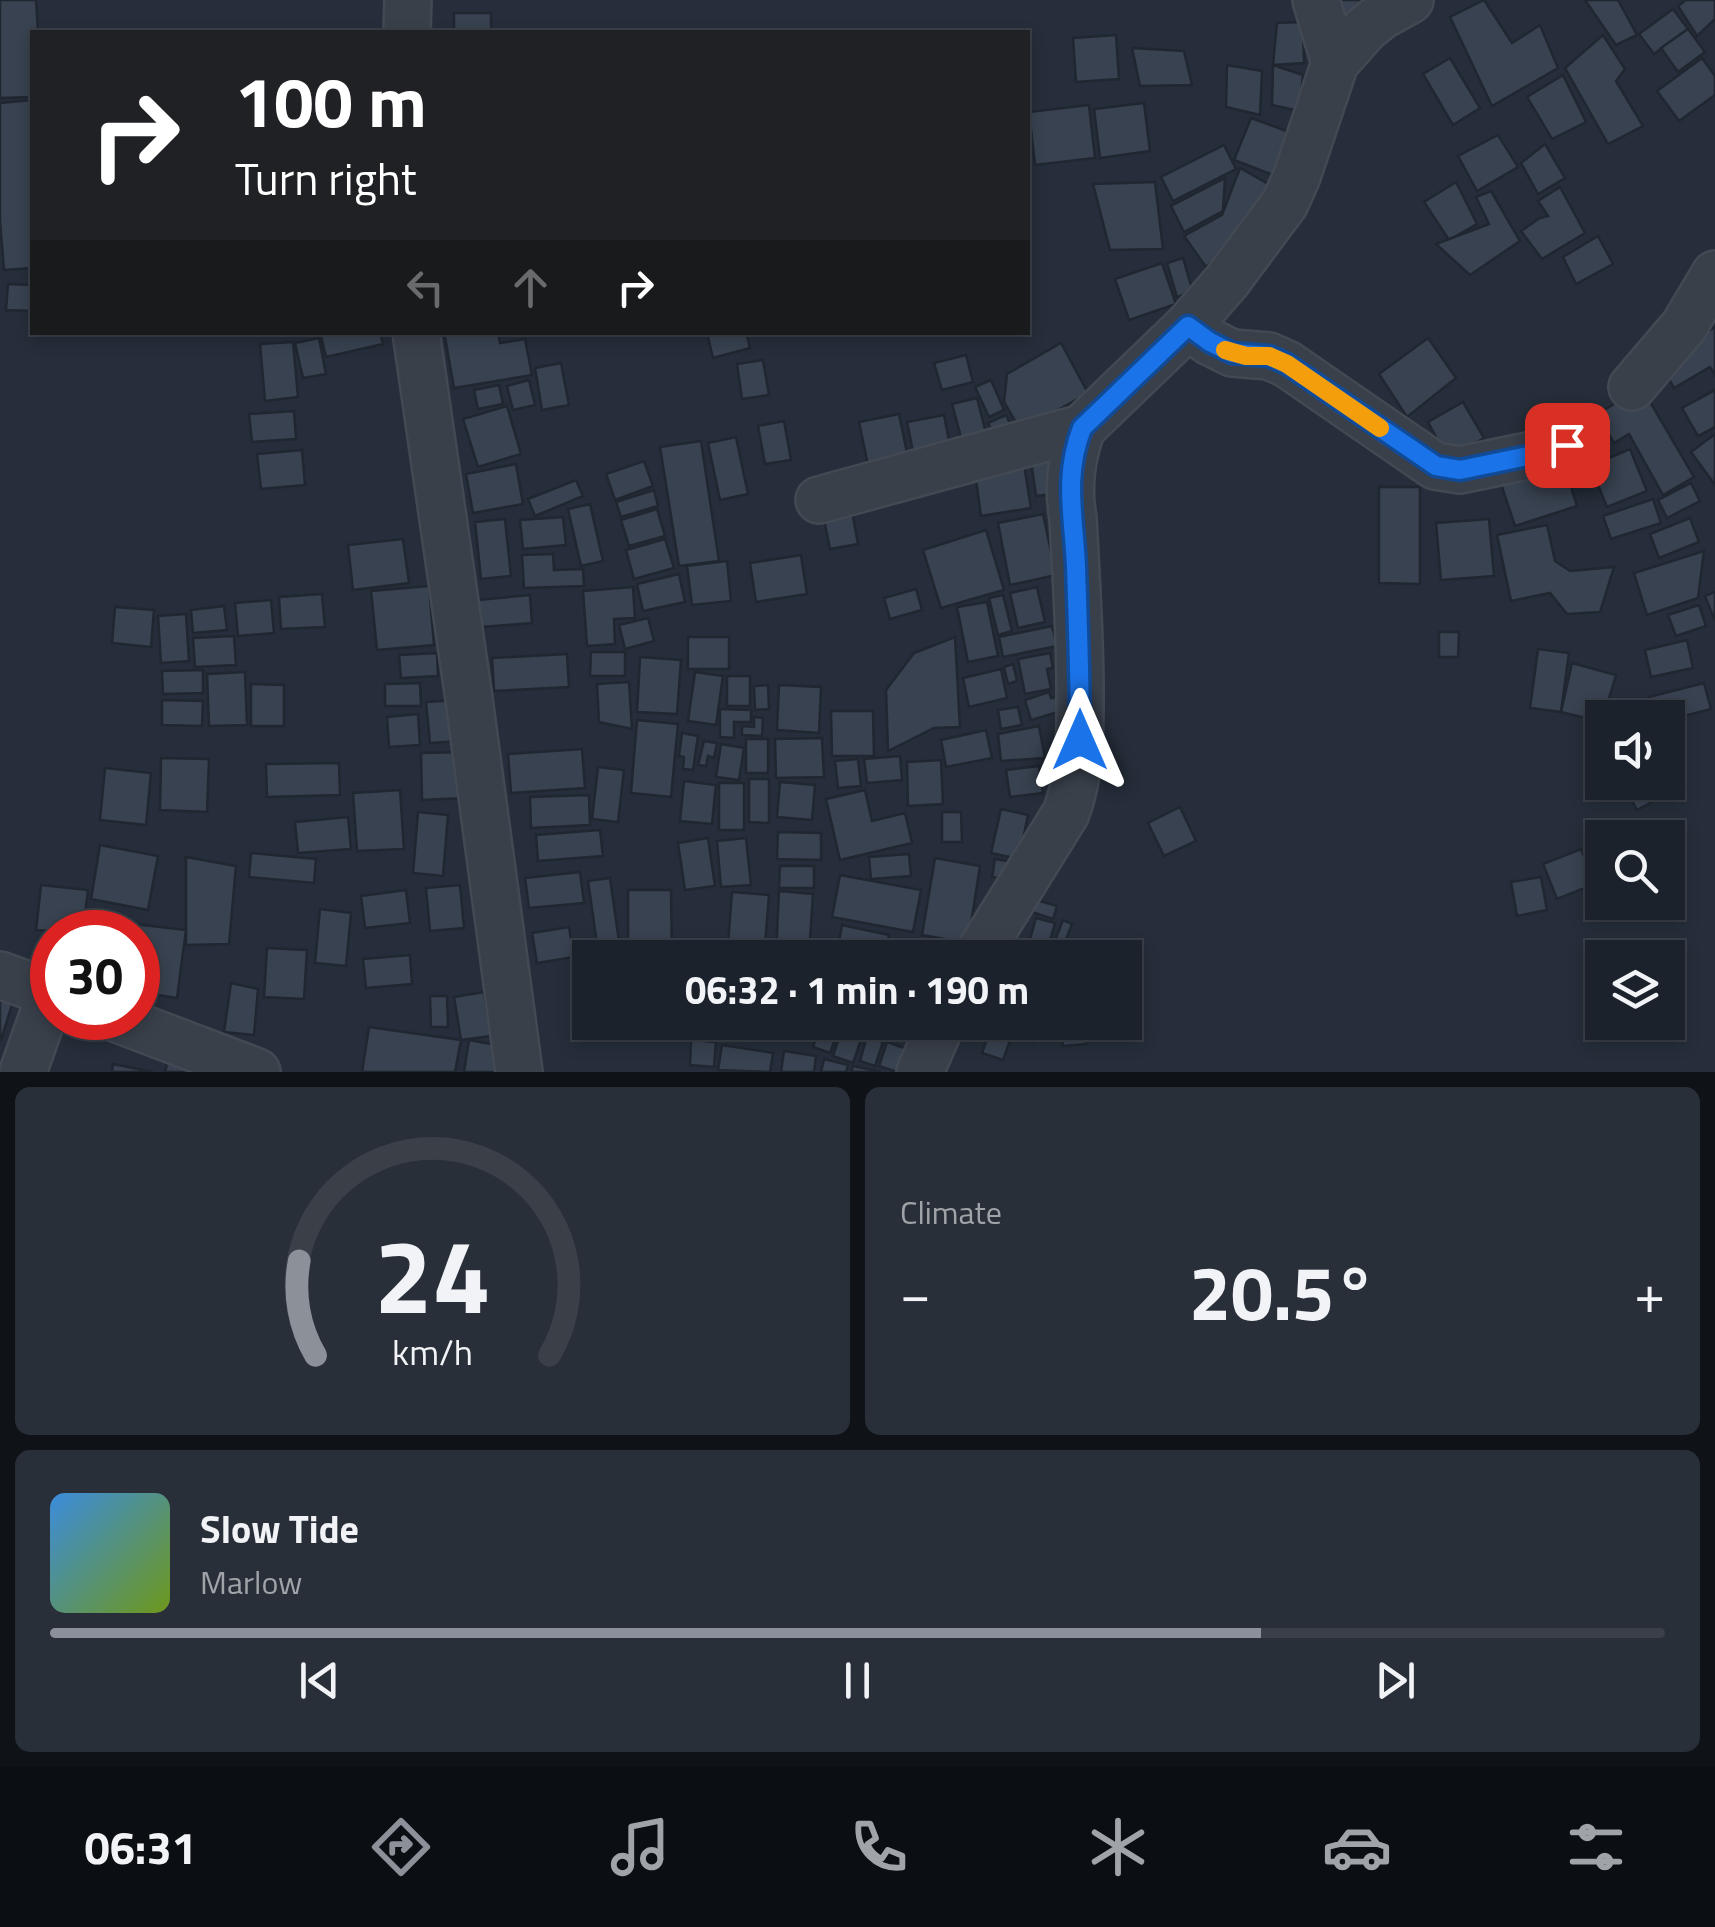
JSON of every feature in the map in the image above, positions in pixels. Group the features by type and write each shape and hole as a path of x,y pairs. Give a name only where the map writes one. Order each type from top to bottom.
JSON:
{"street":[{"path":"407,30 408,0"},
{"path":"1316,0 1335,64"},
{"path":"987,940 1066,813 1080,761 1074,518 1069,496 1074,449 1082,428 1188,326 1227,281 1285,203 1335,64 1365,29 1410,0"},
{"path":"1632,387 1684,326 1715,274"},
{"path":"1188,326 1232,353 1269,356 1287,364 1436,466 1460,470 1567,445"},
{"path":"416,335 470,699 518,1072"},
{"path":"819,500 1082,428"},
{"path":"0,975 30,985"},
{"path":"160,1035 257,1072"},
{"path":"23,1072 35,1040"},
{"path":"920,1072 934,1040"}],"building":[{"path":"0,0 36,0 38,30 30,30 30,97 0,98"},
{"path":"1332,0 1362,0 1372,11 1344,23"},
{"path":"1484,0 1512,43 1540,25 1558,68 1492,106 1450,17"},
{"path":"1585,0 1618,0 1637,35 1616,45"},
{"path":"1686,0 1715,0 1715,19 1697,36 1678,6"},
{"path":"1673,9 1688,29 1654,54 1639,34"},
{"path":"454,13 491,13 491,30 454,30"},
{"path":"1303,22 1304,63 1273,65 1277,23"},
{"path":"1688,29 1705,52 1678,72 1661,48"},
{"path":"1116,35 1119,79 1076,82 1073,38"},
{"path":"1603,35 1625,69 1616,81 1643,126 1608,144 1565,68"},
{"path":"1132,48 1184,51 1192,85 1140,86"},
{"path":"1450,58 1480,108 1453,125 1423,74"},
{"path":"1702,58 1715,76 1715,95 1679,121 1657,91"},
{"path":"1227,65 1262,71 1260,115 1226,107"},
{"path":"1273,65 1303,75 1299,111 1272,105"},
{"path":"1563,75 1586,122 1552,139 1527,97"},
{"path":"30,100 30,268 4,270 0,103"},
{"path":"1144,103 1150,151 1100,158 1094,109"},
{"path":"1089,105 1095,158 1035,165 1030,112"},
{"path":"1251,118 1292,133 1276,176 1234,160"},
{"path":"1498,135 1518,167 1477,191 1458,156"},
{"path":"1545,144 1565,178 1538,194 1521,163"},
{"path":"1224,145 1236,169 1173,201 1161,177"},
{"path":"1240,168 1270,185 1250,232 1206,267 1184,236 1222,215"},
{"path":"1225,178 1223,211 1184,232 1171,206"},
{"path":"1155,182 1163,249 1110,250 1093,184"},
{"path":"1456,182 1477,224 1449,240 1424,202"},
{"path":"1560,187 1585,233 1542,259 1521,231 1548,216 1538,201"},
{"path":"1491,191 1520,241 1470,275 1436,244 1489,224 1476,197"},
{"path":"1598,236 1613,264 1576,284 1563,257"},
{"path":"1183,258 1193,292 1177,297 1167,263"},
{"path":"1162,263 1176,304 1129,320 1115,279"},
{"path":"8,284 30,285 30,311 6,310"},
{"path":"1715,327 1715,375 1710,367 1674,388 1658,359"},
{"path":"321,335 381,335 383,344 326,357"},
{"path":"445,335 499,335 500,343 525,339 532,375 454,388"},
{"path":"707,335 747,335 750,348 713,358"},
{"path":"319,338 326,374 303,378 295,343"},
{"path":"1428,338 1456,378 1407,417 1379,374"},
{"path":"293,342 298,397 265,401 260,344"},
{"path":"1061,343 1088,393 1021,431 1004,402 1007,374"},
{"path":"966,355 973,382 942,390 934,363"},
{"path":"763,360 769,395 742,399 737,364"},
{"path":"561,363 569,405 542,410 535,368"},
{"path":"529,380 535,405 513,410 507,386"},
{"path":"991,380 1004,410 989,417 975,387"},
{"path":"499,385 503,404 478,409 474,390"},
{"path":"1642,388 1694,477 1663,495 1629,434 1614,443 1597,414"},
{"path":"1715,390 1715,427 1698,436 1682,408"},
{"path":"977,398 988,441 964,448 952,404"},
{"path":"1463,402 1484,438 1448,459 1428,422"},
{"path":"507,406 521,454 478,467 463,419"},
{"path":"294,411 296,439 252,442 249,414"},
{"path":"899,414 909,462 869,470 859,422"},
{"path":"944,415 951,451 914,457 907,422"},
{"path":"1006,415 1017,438 999,446 988,423"},
{"path":"784,421 791,460 765,464 758,426"},
{"path":"1715,434 1715,485 1691,452"},
{"path":"736,437 748,494 720,500 708,443"},
{"path":"701,441 719,561 679,566 660,447"},
{"path":"1058,449 1063,493 1036,496 1030,453"},
{"path":"1630,449 1647,491 1607,507 1590,466"},
{"path":"302,450 305,485 261,489 257,454"},
{"path":"1023,458 1031,508 981,516 974,465"},
{"path":"644,461 653,486 615,500 606,474"},
{"path":"1563,461 1577,506 1515,526 1500,481"},
{"path":"516,464 523,504 473,513 466,474"},
{"path":"576,480 583,496 535,516 528,499"},
{"path":"1691,483 1700,501 1667,518 1658,500"},
{"path":"1379,487 1420,487 1420,584 1379,583"},
{"path":"654,490 658,506 621,517 616,502"},
{"path":"1653,499 1661,523 1611,539 1603,516"},
{"path":"590,504 603,561 581,566 568,509"},
{"path":"851,505 858,544 830,549 822,510"},
{"path":"657,509 665,536 629,546 621,520"},
{"path":"1043,514 1056,575 1010,585 998,523"},
{"path":"563,517 566,545 523,549 520,520"},
{"path":"1690,518 1699,542 1659,558 1650,534"},
{"path":"505,519 511,576 481,579 475,522"},
{"path":"1489,519 1494,576 1441,580 1436,523"},
{"path":"1547,525 1555,561 1570,571 1614,567 1600,612 1567,614 1550,593 1511,601 1497,535"},
{"path":"986,530 1004,590 941,608 923,550"},
{"path":"403,539 409,583 353,590 348,545"},
{"path":"665,539 674,568 634,579 626,550"},
{"path":"1704,551 1698,598 1647,615 1634,573"},
{"path":"553,554 554,570 583,569 584,586 524,588 522,555"},
{"path":"801,555 807,594 756,602 750,563"},
{"path":"727,561 731,601 692,605 687,566"},
{"path":"679,574 685,602 643,611 637,584"},
{"path":"429,586 434,645 377,650 371,591"},
{"path":"633,587 635,618 614,619 615,644 587,646 583,591"},
{"path":"1037,587 1045,622 1018,628 1010,593"},
{"path":"916,589 922,610 890,619 884,598"},
{"path":"1715,592 1715,621 1705,596"},
{"path":"322,594 325,627 281,629 279,597"},
{"path":"530,595 532,623 481,627 478,600"},
{"path":"1003,595 1012,631 998,635 989,598"},
{"path":"271,600 274,633 238,636 235,603"},
{"path":"987,602 998,656 968,662 957,607"},
{"path":"1699,605 1706,626 1676,636 1668,615"},
{"path":"224,606 227,630 193,633 191,610"},
{"path":"115,607 154,610 151,647 112,643"},
{"path":"186,614 189,661 161,663 158,616"},
{"path":"648,618 654,641 625,649 619,625"},
{"path":"1052,626 1057,646 1003,657 999,637"},
{"path":"1439,632 1459,632 1458,657 1439,657"},
{"path":"234,636 236,665 195,667 193,638"},
{"path":"688,637 729,637 729,669 688,669"},
{"path":"955,637 960,727 934,728 888,751 886,690 914,653"},
{"path":"1687,640 1693,668 1651,677 1645,650"},
{"path":"1538,649 1569,653 1561,712 1530,708"},
{"path":"591,652 625,652 625,676 590,676"},
{"path":"437,653 438,676 401,678 399,655"},
{"path":"1050,653 1053,668 1047,669 1051,689 1025,694 1018,659"},
{"path":"567,654 569,687 494,691 492,658"},
{"path":"640,657 681,660 677,714 637,712"},
{"path":"1572,663 1616,675 1609,700 1585,700 1585,718 1561,712"},
{"path":"1013,664 1017,681 1008,684 1004,667"},
{"path":"1001,669 1007,698 969,707 963,678"},
{"path":"203,670 203,693 163,694 162,671"},
{"path":"245,672 247,725 209,726 207,674"},
{"path":"695,672 723,676 716,725 688,721"},
{"path":"727,676 750,676 750,706 727,706"},
{"path":"629,682 632,729 599,722 597,684"},
{"path":"420,683 421,706 385,706 385,684"},
{"path":"1704,683 1711,709 1685,716 1685,700 1649,697"},
{"path":"251,684 284,685 284,726 251,726"},
{"path":"768,685 769,709 755,710 754,686"},
{"path":"779,685 821,687 819,733 777,730"},
{"path":"1049,692 1051,698 1057,697 1062,711 1031,720 1025,700"},
{"path":"162,700 203,701 202,726 162,725"},
{"path":"457,700 460,741 430,743 426,702"},
{"path":"1018,707 1022,725 1001,729 998,710"},
{"path":"720,709 751,710 751,722 734,722 734,738 720,737"},
{"path":"831,711 873,711 874,756 832,756"},
{"path":"418,714 420,745 389,747 387,717"},
{"path":"754,717 763,718 762,736 742,735 742,726 754,727"},
{"path":"637,720 678,724 671,797 631,793"},
{"path":"1039,726 1045,758 1001,761 998,734"},
{"path":"986,730 992,758 946,767 941,740"},
{"path":"682,733 698,736 693,770 683,769 684,757 679,756"},
{"path":"822,738 824,777 776,778 775,739"},
{"path":"746,739 768,739 768,773 746,773"},
{"path":"704,741 717,743 714,758 708,756 706,766 698,765"},
{"path":"721,744 744,748 739,780 716,777"},
{"path":"582,749 585,788 511,793 508,754"},
{"path":"464,752 465,798 422,800 421,753"},
{"path":"900,756 902,780 867,783 864,759"},
{"path":"161,758 209,759 207,812 160,810"},
{"path":"858,759 861,786 838,788 835,761"},
{"path":"941,760 943,804 908,806 907,762"},
{"path":"339,763 340,795 267,797 266,764"},
{"path":"1039,766 1043,793 1010,797 1006,770"},
{"path":"598,767 624,770 618,822 592,819"},
{"path":"105,768 151,773 146,825 100,820"},
{"path":"749,779 769,779 769,823 749,822"},
{"path":"684,781 716,785 712,824 680,821"},
{"path":"780,782 815,785 812,820 777,817"},
{"path":"719,783 744,783 744,830 719,830"},
{"path":"400,790 404,849 357,851 353,793"},
{"path":"865,790 872,821 905,813 912,843 840,860 826,799"},
{"path":"589,795 590,825 531,828 530,797"},
{"path":"1632,800 1656,800 1637,810"},
{"path":"1180,807 1196,841 1164,856 1148,823"},
{"path":"1001,809 1028,815 1019,859 991,853"},
{"path":"418,812 448,815 443,876 413,873"},
{"path":"942,812 961,812 962,842 942,842"},
{"path":"348,817 351,849 298,853 295,822"},
{"path":"600,830 603,856 538,861 536,835"},
{"path":"778,832 821,833 821,860 777,859"},
{"path":"708,838 715,886 685,890 678,843"},
{"path":"746,838 751,885 721,887 717,841"},
{"path":"100,845 158,856 148,910 91,899"},
{"path":"1581,849 1585,888 1557,899 1543,864"},
{"path":"251,853 316,859 314,883 249,877"},
{"path":"909,854 911,876 871,879 869,857"},
{"path":"186,857 236,866 229,944 186,945"},
{"path":"935,858 980,866 968,940 922,935"},
{"path":"995,859 1014,862 1011,880 992,877"},
{"path":"780,866 814,866 814,888 779,888"},
{"path":"580,872 584,903 529,908 525,878"},
{"path":"840,875 921,890 913,932 832,917"},
{"path":"1541,877 1547,910 1517,916 1511,882"},
{"path":"610,878 619,940 596,940 588,881"},
{"path":"41,885 88,890 86,910 38,910"},
{"path":"460,885 464,928 430,931 426,888"},
{"path":"406,890 410,923 365,928 361,896"},
{"path":"628,890 671,890 672,940 628,940"},
{"path":"779,891 813,894 810,940 777,940"},
{"path":"732,892 769,895 765,940 728,940"},
{"path":"1030,898 1057,906 1053,919 1026,910"},
{"path":"320,909 351,913 346,966 315,963"},
{"path":"1036,918 1055,923 1050,940 1030,940"},
{"path":"1063,920 1072,924 1066,940 1055,940"},
{"path":"842,925 889,935 888,940 839,940"},
{"path":"160,927 186,930 177,998 160,995"},
{"path":"569,927 572,957 537,963 532,933"},
{"path":"267,948 307,950 304,999 264,997"},
{"path":"410,955 412,984 366,988 363,959"},
{"path":"231,983 258,989 254,1035 224,1032"},
{"path":"0,987 16,992 1,1040 0,1039"},
{"path":"484,992 491,1036 461,1040 454,997"},
{"path":"430,996 447,996 448,1027 431,1027"},
{"path":"369,1027 461,1040 455,1072 362,1072"},
{"path":"469,1040 507,1047 503,1072 464,1072"},
{"path":"691,1040 716,1042 714,1067 690,1065"},
{"path":"815,1040 835,1040 830,1053 813,1047"},
{"path":"838,1040 861,1040 853,1063 833,1056"},
{"path":"866,1040 883,1042 875,1066 860,1061"},
{"path":"987,1040 1010,1040 1003,1060 982,1053"},
{"path":"1062,1040 1086,1040 1086,1044 1063,1046"},
{"path":"887,1042 913,1051 906,1072 879,1066"},
{"path":"722,1045 773,1053 770,1072 718,1070"},
{"path":"784,1051 816,1056 814,1072 781,1072"},
{"path":"824,1059 848,1065 846,1072 821,1072"},
{"path":"168,1060 204,1072 165,1072"},
{"path":"113,1064 153,1072 112,1072"},
{"path":"853,1066 868,1069 881,1072 851,1072"}],"slow traffic":[{"path":"1225,350 1246,356 1269,356 1287,364 1380,428"}],"route":[{"path":"1080,740 1074,518 1069,496 1074,449 1082,428 1188,326 1232,353 1269,356 1287,364 1436,466 1448,470 1567,445"}]}
